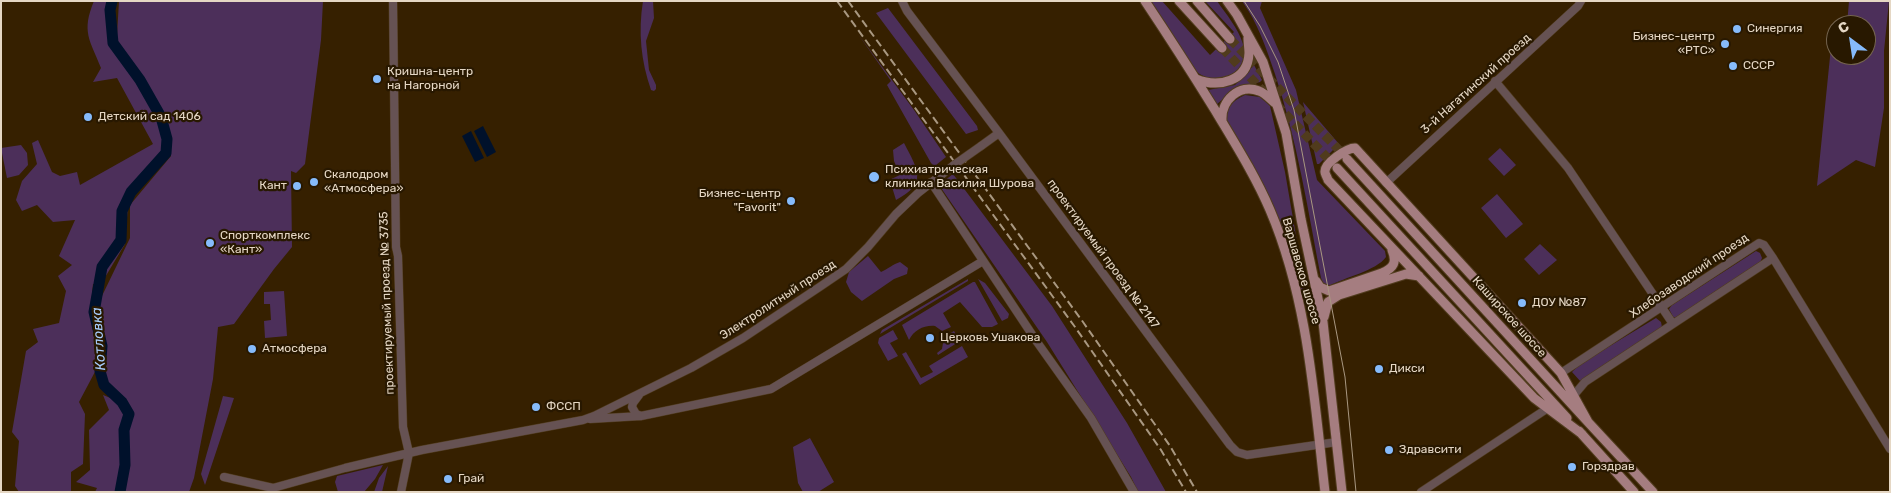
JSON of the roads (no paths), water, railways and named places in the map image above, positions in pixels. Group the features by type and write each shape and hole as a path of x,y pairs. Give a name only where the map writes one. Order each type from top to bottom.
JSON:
{"main road":[{"name":"Варшавское шоссе","path":"1145,1 1196,79 1250,170 1266,202 1285,252 1303,318 1325,492"},
{"path":"1179,1 1222,48"},
{"path":"1197,1 1230,39"},
{"name":"Варшавское шоссе","path":"1227,1 1263,62 1286,133 1301,219 1323,322 1342,492"},
{"path":"1196,79 1206,84 1222,84 1235,79 1245,68 1249,54 1247,32"},
{"path":"1222,122 1221,111 1224,104 1229,97 1238,91 1258,90 1277,105"},
{"path":"1582,434 1534,398 1328,180 1325,173 1326,167 1344,151 1349,148 1355,148 1562,373 1588,422"},
{"name":"Каширское шоссе","path":"1347,158 1654,492"},
{"name":"Каширское шоссе","path":"1337,168 1634,492"},
{"path":"1314,276 1320,287 1329,291 1382,274 1390,270 1395,264 1395,257 1389,245"},
{"path":"1323,322 1324,311 1328,302 1339,295 1406,274 1415,274 1424,280"}],"street":[{"name":"проектируемый проезд № 3735","path":"393,1 396,247 398,256 403,427 409,454"},
{"name":"проектируемый проезд № 2147","path":"902,1 907,11 1230,446 1237,452 1247,455 1336,442"},
{"name":"3-й Нагатинский проезд","path":"1386,183 1578,6 1581,1"},
{"path":"1495,81 1568,168 1673,324"},
{"name":"Электролитный проезд","path":"224,477 273,488 345,468 496,435 583,420 691,368 743,338 822,286 846,269 871,244 896,214 931,182 999,133"},
{"path":"931,182 1037,342 1091,418 1134,492"},
{"name":"Хлебозаводский проезд","path":"1562,373 1754,245 1759,243 1764,245 1773,258"},
{"path":"1574,395 1586,382 1773,258 1890,449"},
{"path":"583,420 641,416 771,389 983,261"},
{"path":"641,416 636,414 632,407 636,398 642,392"},
{"path":"1421,492 1548,408"},
{"path":"401,492 409,454"}],"water":[{"path":"483,126 496,152 487,157 474,131"},
{"path":"471,131 484,158 475,162 462,136"}],"waterway":[{"name":"Котловка","path":"112,1 110,10 113,43 140,80 161,117 167,139 166,153 131,192 122,211 121,240 102,267 94,312 102,346 100,371 104,385 122,402 129,414 124,430 125,465 120,492"}],"tunnel":[{"path":"1230,39 1347,158"},
{"path":"1222,48 1267,95"},
{"path":"1276,104 1336,167"}],"tram line":[{"path":"1244,1 1260,26 1278,62 1294,110 1345,377 1356,492"}],"railway":[{"path":"837,1 1075,327 1161,450 1186,492"},
{"path":"848,1 1083,322 1170,446 1197,492"}],"place":[{"name":"Синергия","path":"1737,29"},
{"name":"Бизнес-центр «РТС»","path":"1725,44"},
{"name":"СССР","path":"1733,66"},
{"name":"Кришна-центр на Нагорной","path":"377,79"},
{"name":"Детский сад 1406","path":"88,117"},
{"name":"Психиатрическая клиника Василия Шурова","path":"874,177"},
{"name":"Скалодром «Атмосфера»","path":"314,182"},
{"name":"Кант","path":"297,186"},
{"name":"Бизнес-центр \"Favorit\"","path":"791,201"},
{"name":"Спорткомплекс «Кант»","path":"210,243"},
{"name":"ДОУ №87","path":"1522,303"},
{"name":"Церковь Ушакова","path":"930,338"},
{"name":"Атмосфера","path":"252,349"},
{"name":"Дикси","path":"1379,369"},
{"name":"ФССП","path":"536,407"},
{"name":"Здравсити","path":"1389,450"},
{"name":"Горздрав","path":"1572,467"},
{"name":"Грай","path":"448,479"}]}
